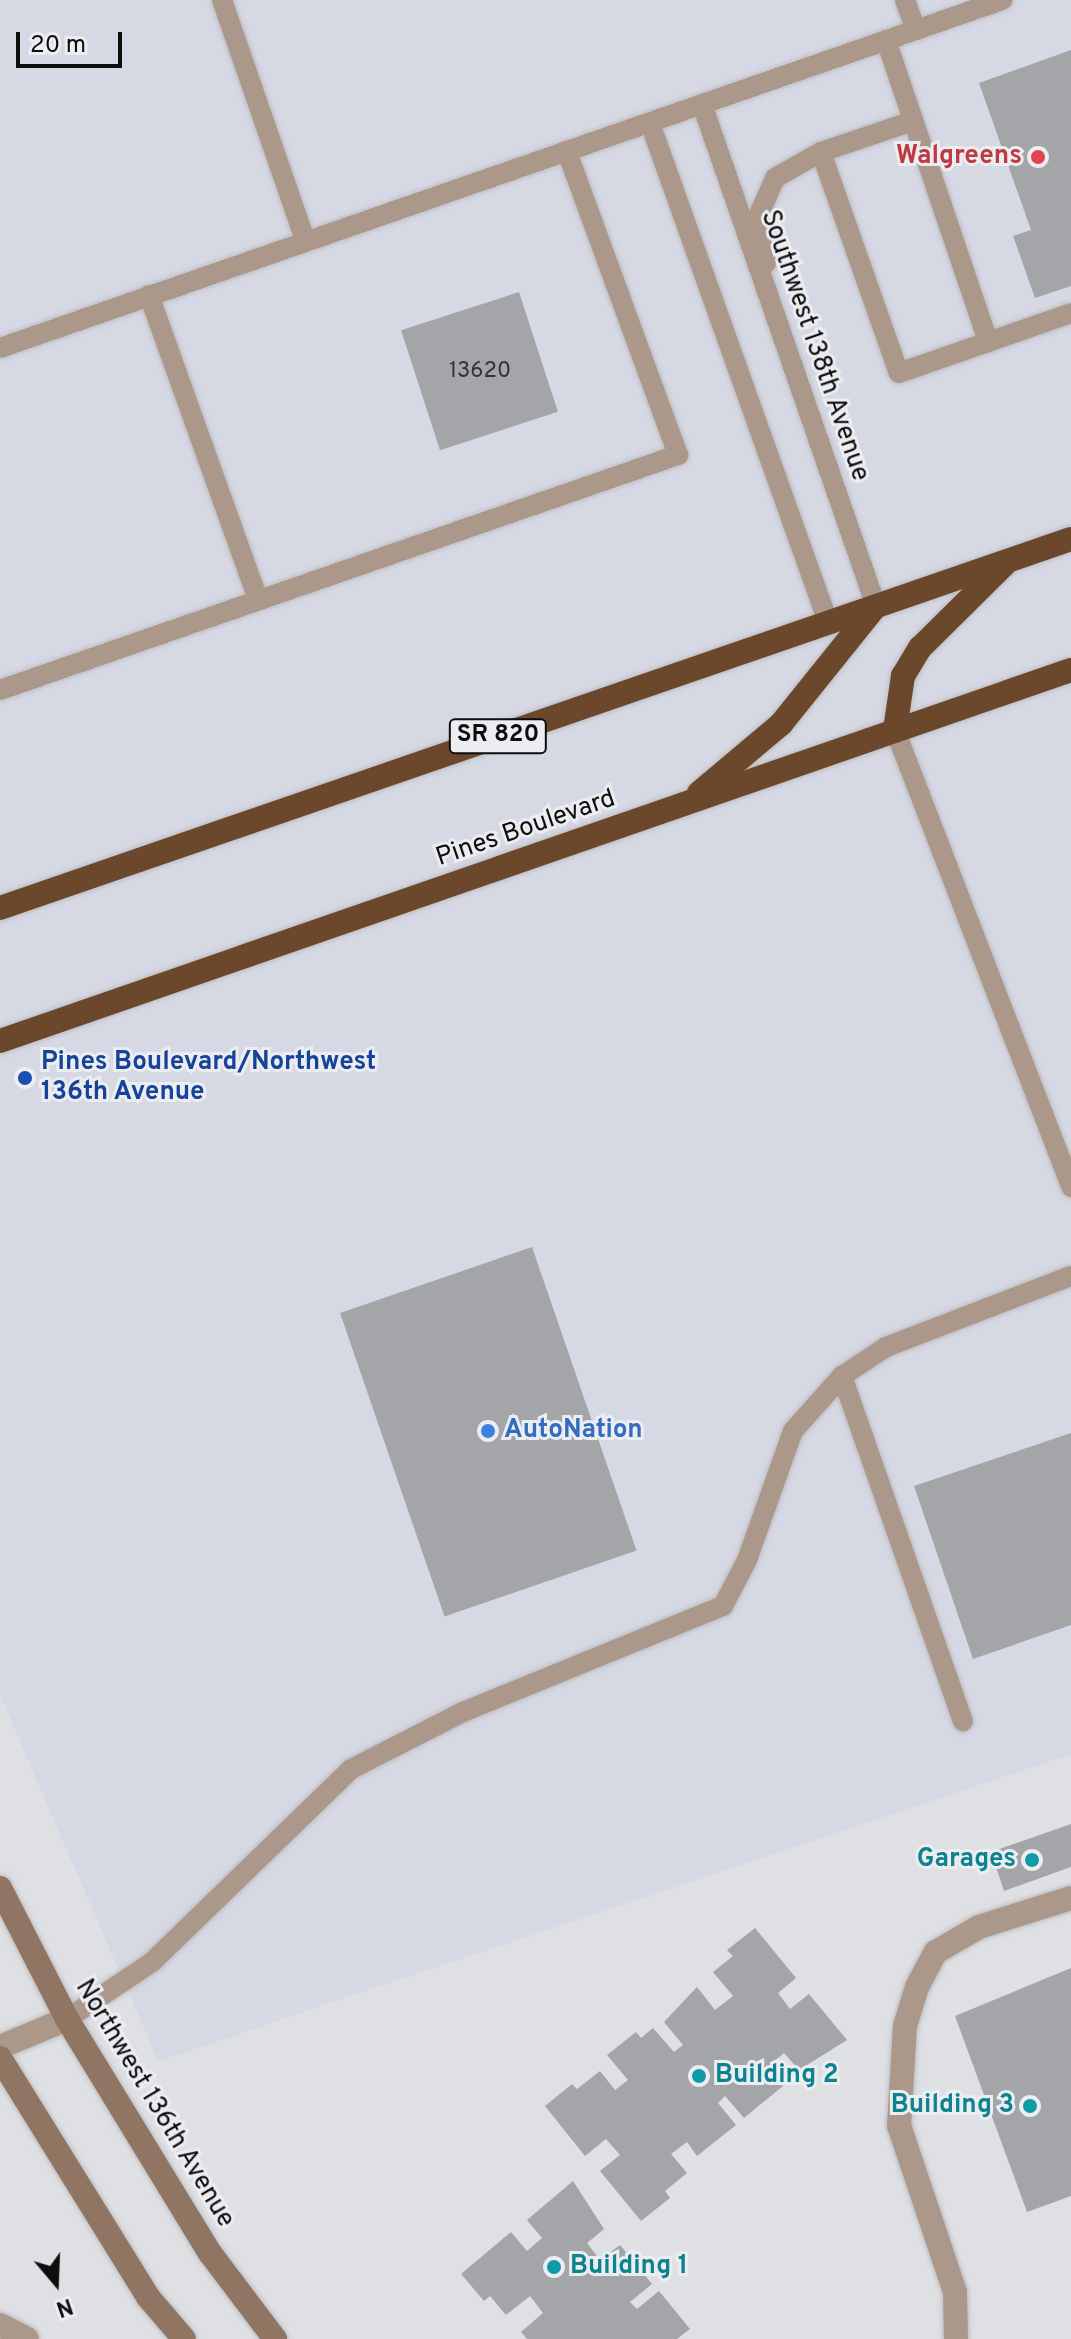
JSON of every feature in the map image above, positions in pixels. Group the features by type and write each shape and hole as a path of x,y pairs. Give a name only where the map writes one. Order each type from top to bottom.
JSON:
{"highway":[{"name":"SR 820","path":"0,908 1071,539"},
{"path":"895,730 903,676 920,648 1010,560"},
{"path":"688,802 781,724 876,606"},
{"name":"Pines Boulevard","path":"0,1041 1071,670"}],"street":[{"name":"Northwest 136th Avenue","path":"0,1888 67,2019 210,2253 275,2339"},
{"path":"956,2339 955,2292 899,2126 905,2026 917,1987 936,1952 979,1927 1071,1898"},
{"path":"0,2047 67,2019"},
{"path":"0,2058 148,2297 184,2339"},
{"path":"0,2325 27,2339"}],"lane":[{"path":"222,0 305,240"},
{"path":"905,0 916,30"},
{"path":"0,348 1002,0"},
{"path":"886,40 988,342"},
{"name":"Southwest 138th Avenue","path":"702,104 876,606"},
{"path":"771,303 760,212 775,178 821,152 913,121"},
{"path":"650,123 828,622"},
{"path":"0,690 678,455 567,151"},
{"path":"821,152 899,373 1071,313"},
{"path":"149,295 258,600"},
{"path":"895,730 1071,1187"},
{"path":"67,2019 152,1962 351,1769 463,1712 723,1606 747,1560 793,1431 842,1376 886,1347 1071,1276"},
{"path":"842,1376 963,1721"}],"shaded area":[{"path":"0,0 1071,0 1071,1754 158,2061 0,1695"}],"building":[{"name":"Walgreens","path":"1071,50 1071,286 1035,298 1013,236 1031,230 979,83"},
{"path":"519,292 558,412 440,450 401,330"},
{"name":"AutoNation","path":"532,1247 637,1551 445,1617 340,1313"},
{"path":"1071,1433 1071,1625 973,1659 914,1486"},
{"name":"Garages","path":"1071,1824 1071,1867 1004,1891 991,1852"},
{"name":"Building 2","path":"755,1928 796,1978 778,1993 790,2009 809,1994 847,2040 799,2070 784,2053 768,2067 783,2086 744,2118 725,2096 718,2103 736,2125 697,2156 687,2142 671,2154 687,2173 665,2191 670,2198 641,2221 600,2171 620,2155 606,2139 585,2156 545,2106 572,2084 577,2089 600,2071 615,2090 628,2080 607,2055 636,2032 641,2038 653,2028 674,2052 683,2045 664,2022 697,1987 715,2010 733,1996 713,1972 733,1956 727,1950"},
{"name":"Building 3","path":"1071,1968 1071,2196 1027,2212 955,2016"},
{"name":"Building 1","path":"573,2181 604,2229 587,2243 600,2260 620,2245 652,2284 630,2302 637,2309 659,2291 690,2329 677,2339 527,2339 521,2332 543,2313 530,2296 506,2315 490,2296 484,2301 461,2274 511,2232 527,2251 542,2238 527,2220"}],"place":[{"name":"Walgreens","path":"1038,157"},
{"name":"Pines Boulevard/Northwest 136th Avenue","path":"25,1078"},
{"name":"AutoNation","path":"488,1431"},
{"name":"Garages","path":"1032,1860"},
{"name":"Building 2","path":"699,2076"},
{"name":"Building 3","path":"1030,2106"},
{"name":"Building 1","path":"554,2267"}]}
